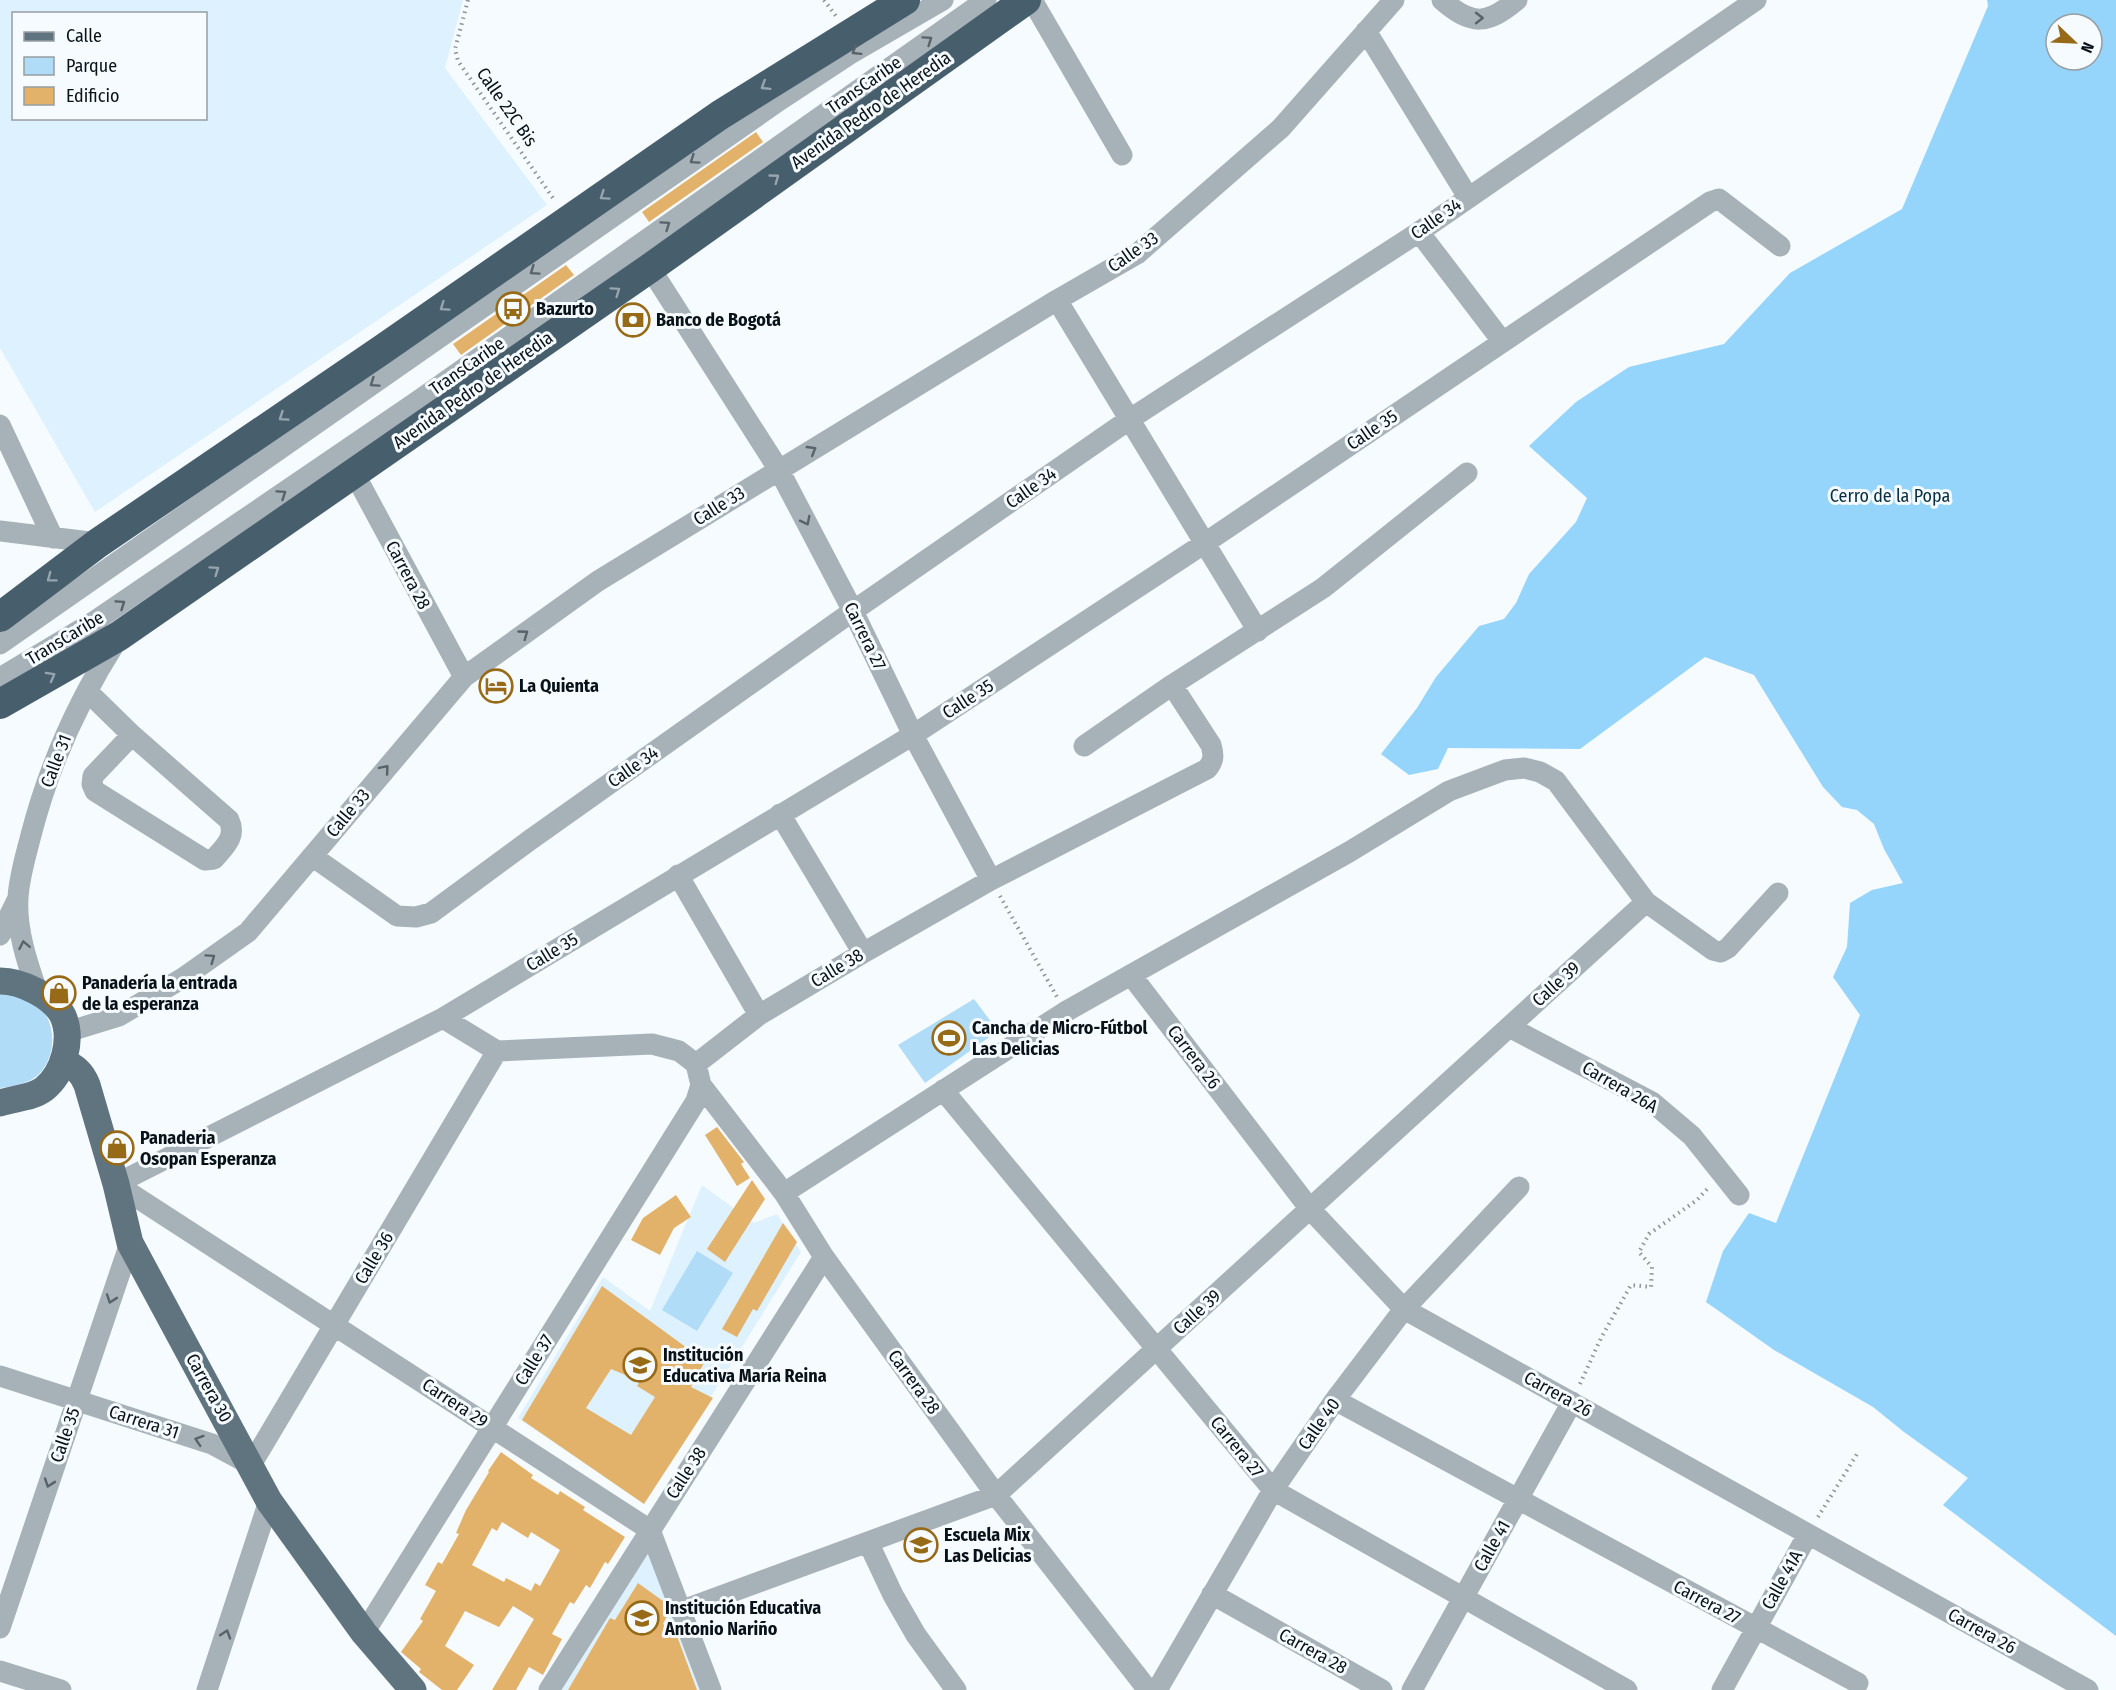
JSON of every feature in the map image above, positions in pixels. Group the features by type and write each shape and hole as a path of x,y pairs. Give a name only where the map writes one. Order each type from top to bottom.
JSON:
{"highway":[{"path":"0,617 98,543 720,115 904,0"},
{"name":"Avenida Pedro de Heredia","path":"0,704 119,636 650,268 1026,0"}],"main road":[{"path":"0,981 23,984 37,992 62,1015 67,1032 63,1062 55,1077 45,1088 33,1095 0,1103"},
{"name":"Carrera 30","path":"63,1062 77,1068 84,1076 116,1184 130,1243 269,1501 364,1633 413,1690"}],"street":[{"name":"TransCaribe","path":"0,644 780,100 850,54 943,0"},
{"name":"TransCaribe","path":"0,678 96,621 418,401 986,0"},
{"path":"1032,0 1122,154"},
{"name":"Calle 33","path":"67,1032 119,1016 183,978 248,932 464,677 598,581 1057,300 1137,255 1281,128 1394,0"},
{"path":"1442,0 1458,13 1477,20 1502,13 1517,0"},
{"name":"Calle 34","path":"312,856 397,916 416,917 431,913 853,611 1130,419 1419,232 1756,0"},
{"path":"1366,31 1468,197"},
{"name":"Calle 35","path":"116,1184 443,1018 913,735 1205,543 1710,202 1719,199 1780,246"},
{"path":"1419,232 1502,341"},
{"name":"Carrera 27","path":"650,268 779,470 853,611 913,735 991,880"},
{"path":"1057,300 1258,630"},
{"path":"0,425 53,538"},
{"name":"Carrera 28","path":"354,473 464,677"},
{"path":"1084,746 1172,685 1323,588 1467,473"},
{"path":"0,531 98,543"},
{"name":"Calle 31","path":"0,935 18,897 29,844 51,770 87,691 119,636"},
{"name":"Calle 38","path":"696,1064 759,1015 863,953 991,880 1207,769 1213,762 1214,753 1211,745 1172,685"},
{"path":"87,691 132,735 229,820 232,836 214,859 205,860 94,791 93,776 132,735"},
{"path":"784,1193 1065,1012 1349,852 1449,791 1505,770 1524,768 1540,772 1556,781 1646,902 1713,950 1721,952 1728,948 1778,893"},
{"path":"780,814 863,953"},
{"path":"678,875 759,1015"},
{"name":"Calle 31","path":"18,897 23,945 37,992"},
{"name":"Calle 39","path":"680,1611 996,1495 1646,902"},
{"name":"Carrera 26","path":"1131,975 1310,1209 1404,1309 2088,1690"},
{"path":"443,1018 497,1051 652,1044 679,1051 696,1064"},
{"name":"Carrera 26A","path":"1509,1027 1652,1102 1692,1136 1739,1195"},
{"name":"Calle 36","path":"251,1465 497,1051"},
{"name":"Carrera 28","path":"696,1064 701,1085 784,1193 824,1257 996,1495 1148,1690"},
{"name":"Calle 37","path":"364,1633 696,1101 701,1085"},
{"name":"Carrera 27","path":"943,1090 1273,1490 1627,1690"},
{"name":"Carrera 29","path":"116,1184 650,1530"},
{"name":"Calle 40","path":"1157,1690 1273,1490 1335,1400 1404,1309 1519,1187"},
{"name":"Calle 35","path":"0,1628 130,1243"},
{"name":"Calle 38","path":"549,1690 824,1257"},
{"name":"Carrera 31","path":"0,1376 212,1444 251,1465"},
{"name":"Carrera 27","path":"1335,1400 1858,1683"},
{"name":"Calle 41","path":"1412,1690 1572,1402"},
{"path":"207,1690 269,1501"},
{"path":"650,1530 711,1690"},
{"name":"Calle 41A","path":"1722,1690 1808,1534"},
{"path":"868,1542 893,1595 916,1635 956,1690"},
{"name":"Carrera 28","path":"1212,1594 1382,1690"},
{"path":"0,1671 61,1690"}],"path":[{"name":"Calle 22C Bis","path":"468,0 455,49 458,61 568,221"},
{"path":"991,880 1065,1012"},
{"path":"1572,1402 1601,1338 1631,1285 1651,1287 1652,1267 1639,1252 1649,1234 1697,1200 1711,1185 1719,1171"},
{"path":"1808,1534 1857,1454"}],"shaded area":[{"path":"0,0 463,0 445,68 547,205 95,512 0,348"},
{"name":"Institución Educativa María Reina","path":"702,1185 754,1223 777,1214 801,1252 644,1504 518,1418 603,1277 650,1311"},
{"name":"Institución Educativa Antonio Nariño","path":"654,1545 706,1690 557,1690"}],"green space":[{"name":"Cerro de la Popa","path":"1987,0 2116,0 2116,1636 1943,1505 1968,1478 1873,1407 1774,1350 1706,1302 1723,1251 1749,1213 1776,1223 1860,1015 1833,977 1847,947 1850,903 1872,890 1903,883 1884,849 1874,824 1857,810 1842,807 1823,787 1754,675 1705,657 1580,749 1448,748 1438,769 1409,775 1381,754 1417,708 1436,677 1479,626 1504,619 1516,603 1529,574 1576,522 1587,498 1529,446 1576,402 1629,367 1724,344 1790,273 1902,209 1988,6"},
{"path":"0,994 18,995 37,1004 49,1022 52,1044 46,1065 39,1074 21,1084 0,1088"},
{"name":"Cancha de Micro-Fútbol Las Delicias","path":"974,999 998,1031 925,1083 898,1045"},
{"path":"697,1251 733,1273 697,1331 662,1310"}],"building":[{"path":"756,132 763,142 649,222 642,212"},
{"path":"566,265 574,275 461,355 453,344"},
{"path":"717,1127 744,1162 741,1164 750,1178 737,1186 705,1135"},
{"path":"752,1180 765,1199 725,1262 707,1249"},
{"path":"676,1195 691,1217 674,1228 660,1255 631,1240 643,1218"},
{"path":"783,1223 797,1242 757,1311 753,1309 737,1337 722,1329"},
{"path":"602,1286 705,1361 691,1387 713,1398 644,1504 522,1420","holes":["611,1369 640,1381 637,1386 655,1397 631,1435 586,1408"]},
{"path":"501,1452 533,1475 531,1478 558,1495 560,1491 585,1507 583,1510 625,1537 608,1564 605,1562 590,1588 586,1585 574,1604 570,1602 552,1634 562,1639 543,1675 529,1667 516,1690 492,1690 534,1619 513,1606 499,1627 465,1611 445,1646 474,1665 457,1690 442,1690 419,1672 421,1669 401,1652 423,1621 420,1619 436,1591 425,1585 438,1562 442,1564 459,1534 456,1533 466,1510","holes":["502,1522 528,1538 531,1532 560,1550 540,1586 535,1583 531,1591 506,1578 504,1582 472,1565 492,1528 497,1531"]},
{"name":"Institución Educativa Antonio Nariño","path":"638,1583 663,1601 668,1614 663,1624 677,1636 697,1690 568,1690 610,1618 615,1620"}],"place":[{"name":"Bazurto","path":"513,309"},
{"name":"Banco de Bogotá","path":"633,320"},
{"name":"La Quienta","path":"496,686"},
{"name":"Panadería la entrada de la esperanza","path":"59,993"},
{"name":"Cancha de Micro-Fútbol Las Delicias","path":"949,1038"},
{"name":"Panaderia Osopan Esperanza","path":"117,1148"},
{"name":"Institución Educativa María Reina","path":"640,1365"},
{"name":"Escuela Mix Las Delicias","path":"921,1545"},
{"name":"Institución Educativa Antonio Nariño","path":"642,1618"}]}
